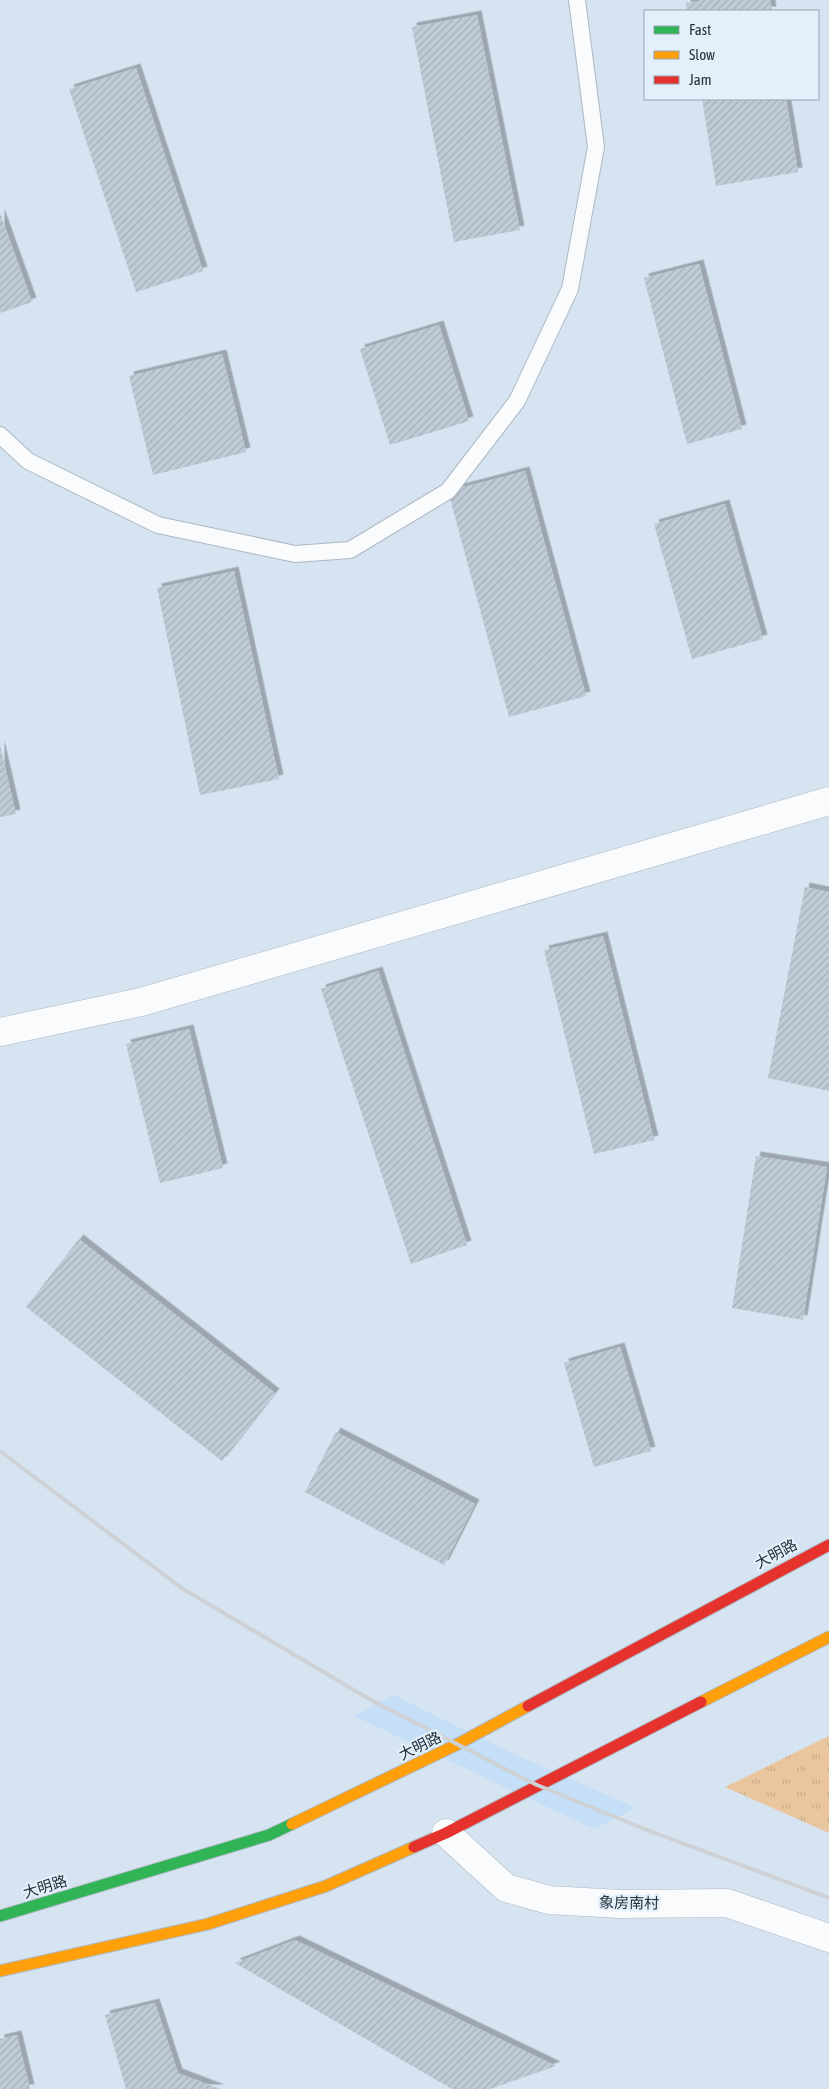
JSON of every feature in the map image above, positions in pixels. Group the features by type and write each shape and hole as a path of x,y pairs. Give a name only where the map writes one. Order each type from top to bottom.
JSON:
{"main road":[{"name":"大明路","path":"0,1916 269,1835 456,1745 829,1545"},
{"path":"0,1971 208,1924 326,1886 446,1833 829,1637"}],"street":[{"path":"0,1032 141,1002 829,801"},
{"name":"象房南村","path":"446,1833 506,1888 558,1900 620,1904 727,1904 829,1938"}],"lane":[{"path":"0,435 28,461 158,525 295,554 350,550 448,492 517,401 570,289 596,147 577,0"}],"shaded area":[{"path":"393,1695 512,1753 636,1808 594,1829 354,1716"}],"green space":[{"path":"829,1736 829,1833 725,1787"}],"building":[{"path":"705,0 770,0 772,10 687,10 686,3"},
{"path":"477,15 520,230 454,242 412,27"},
{"path":"136,68 203,271 136,292 69,89"},
{"path":"702,100 786,100 798,172 716,186"},
{"path":"0,213 32,302 0,313"},
{"path":"699,264 742,429 687,444 644,278"},
{"path":"439,325 469,421 390,445 360,349"},
{"path":"222,354 246,452 153,475 129,376"},
{"path":"525,471 586,696 509,717 448,491"},
{"path":"725,504 763,639 692,659 654,524"},
{"path":"234,571 279,779 200,795 157,588"},
{"path":"0,745 16,814 0,817"},
{"path":"805,887 829,892 829,1091 768,1078"},
{"path":"603,936 654,1140 594,1154 544,950"},
{"path":"378,971 467,1245 411,1264 321,989"},
{"path":"189,1029 223,1168 160,1183 126,1044"},
{"path":"756,1156 827,1167 803,1320 732,1308"},
{"path":"79,1239 275,1393 222,1461 26,1307"},
{"path":"620,1347 651,1451 594,1467 564,1363"},
{"path":"336,1432 475,1504 444,1565 305,1492"},
{"path":"295,1940 556,2066 490,2089 452,2089 235,1963"},
{"path":"155,2003 178,2073 220,2089 126,2089 105,2015"},
{"path":"17,2035 30,2089 0,2089 0,2039"}],"railway":[{"path":"0,1451 183,1589 371,1700 537,1785 647,1830 829,1898"}],"traffic: fast":[{"path":"0,1916 269,1835 292,1824"}],"traffic: slow":[{"path":"701,1702 829,1637"},
{"path":"292,1824 456,1745 528,1706"},
{"path":"0,1971 208,1924 326,1886 414,1847"}],"traffic: jam":[{"path":"528,1706 829,1545"},
{"path":"414,1847 446,1833 701,1702"}]}
